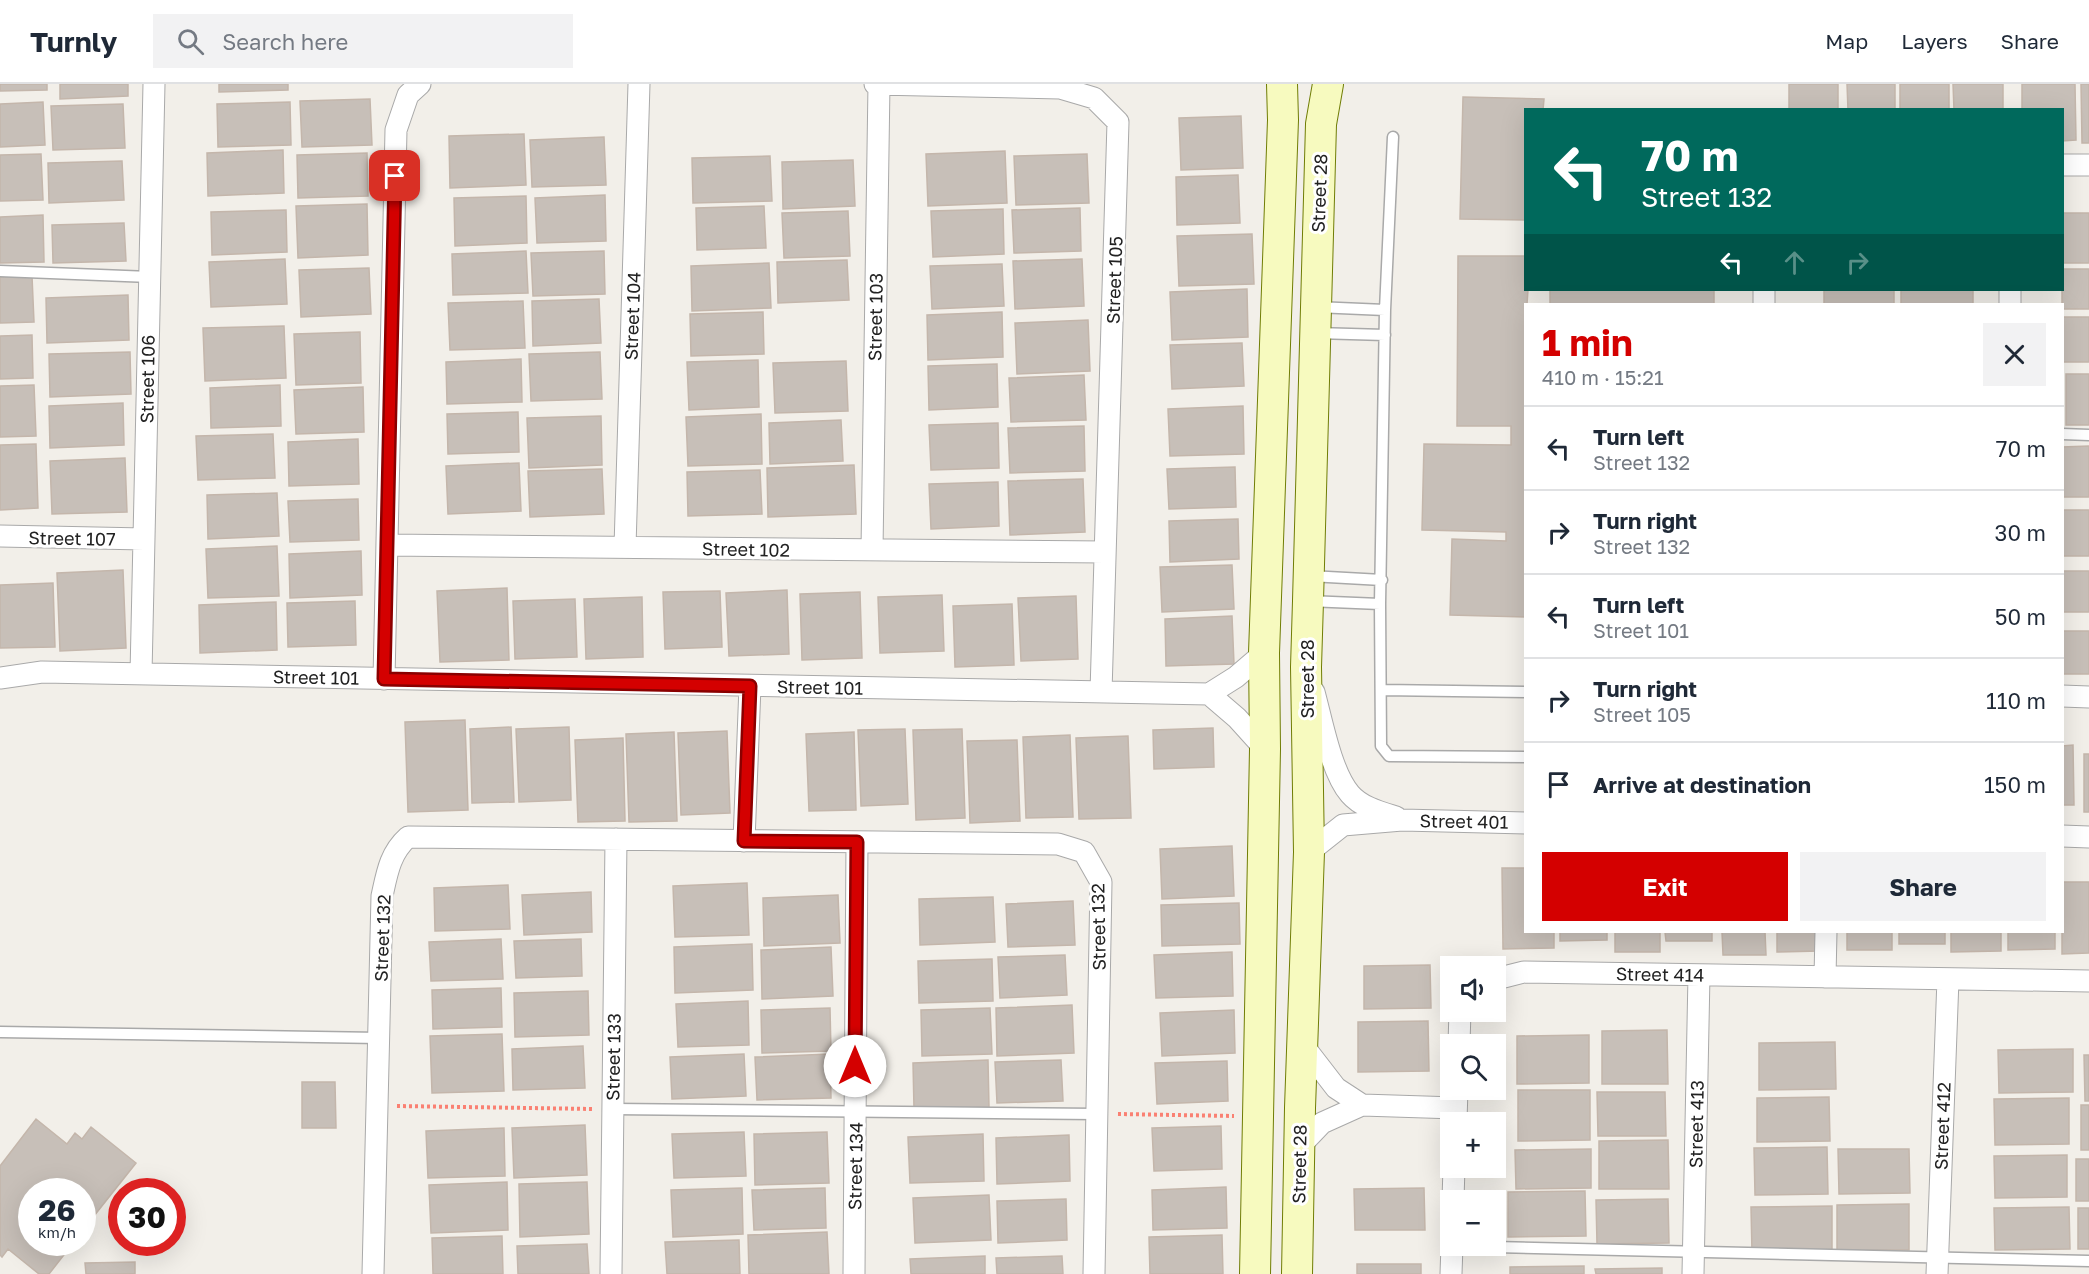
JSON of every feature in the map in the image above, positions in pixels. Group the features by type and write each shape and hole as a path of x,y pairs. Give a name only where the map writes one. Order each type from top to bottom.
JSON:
{"street":[{"name":"Street 106","path":"141,674 154,84"},
{"path":"384,679 396,130 408,95 420,84"},
{"name":"Street 104","path":"625,547 639,84"},
{"name":"Street 103","path":"872,550 877,84"},
{"name":"Street 105","path":"877,84 1059,88 1094,98 1119,122 1101,692"},
{"path":"1256,1274 1265,749 1264,653 1282,84"},
{"name":"Street 28","path":"1297,1274 1309,852 1306,667 1321,124 1328,84"},
{"path":"2064,165 2089,165"},
{"name":"Street 107","path":"0,536 144,539"},
{"name":"Street 102","path":"387,545 1105,552"},
{"path":"1264,653 1236,677 1209,694 1237,718 1265,749"},
{"name":"Street 401","path":"1306,667 1338,777 1351,795 1371,809 1402,820"},
{"name":"Street 101","path":"0,678 42,672 1209,694"},
{"path":"744,841 750,686"},
{"path":"2064,696 2089,697"},
{"name":"Street 401","path":"1309,852 1342,825 1402,820 1524,823"},
{"path":"2064,836 2089,837"},
{"name":"Street 132","path":"373,1274 382,896 390,861 398,846 408,837 1058,844 1084,852 1101,882 1094,1274"},
{"name":"Street 133","path":"611,1274 616,839"},
{"name":"Street 134","path":"854,1274 857,842"},
{"path":"1825,977 1826,933"},
{"name":"Street 414","path":"1506,976 1524,972 2089,981"},
{"name":"Street 413","path":"1693,1274 1699,975"},
{"name":"Street 412","path":"1937,1266 1948,979"},
{"path":"1302,1044 1336,1088 1362,1105"},
{"path":"1300,1146 1322,1123 1362,1105 1456,1106"},
{"path":"1450,1274 1451,1256"}],"lane":[{"path":"1393,137 1385,310 1380,604 1382,746 1389,756 1524,757"},
{"path":"0,271 150,277"},
{"path":"1316,320 1385,310"},
{"path":"1316,320 1385,335"},
{"path":"2064,434 2089,435"},
{"path":"1309,589 1382,580"},
{"path":"1309,589 1380,604"},
{"path":"1382,690 1524,692"},
{"path":"0,1032 380,1038"},
{"path":"613,1109 1097,1114"},
{"path":"1506,1247 1694,1252 1937,1266 2089,1261"}],"path":[{"path":"378,1106 613,1109"},
{"path":"1097,1114 1258,1116"}],"building":[{"path":"0,84 47,84 47,90 0,91"},
{"path":"60,84 128,84 128,96 60,99"},
{"path":"219,84 288,84 288,90 219,92"},
{"path":"1789,84 1838,84 1838,108 1789,108"},
{"path":"1847,84 1895,84 1895,108 1848,108"},
{"path":"1900,84 1949,84 1949,108 1900,108"},
{"path":"1953,84 2003,84 2003,108 1954,108"},
{"path":"2022,84 2075,84 2076,140 2064,141 2064,108 2022,108"},
{"path":"2081,84 2089,84 2089,143 2082,143"},
{"path":"1463,97 1544,99 1543,108 1524,108 1524,220 1460,219"},
{"path":"370,99 372,145 302,147 300,101"},
{"path":"43,102 45,145 0,147 0,104"},
{"path":"290,102 291,145 218,147 217,104"},
{"path":"123,104 125,148 53,150 51,106"},
{"path":"1241,116 1243,168 1181,170 1179,118"},
{"path":"524,134 526,185 450,188 449,136"},
{"path":"604,137 606,185 532,187 530,140"},
{"path":"283,150 284,193 208,196 207,153"},
{"path":"1005,151 1007,203 928,206 926,154"},
{"path":"367,153 368,196 298,198 297,155"},
{"path":"41,154 43,200 0,201 0,155"},
{"path":"1087,154 1089,203 1016,205 1014,156"},
{"path":"770,156 772,201 693,203 692,158"},
{"path":"853,160 855,206 783,209 782,162"},
{"path":"122,161 124,200 49,203 48,163"},
{"path":"1238,175 1240,223 1177,225 1176,177"},
{"path":"605,195 606,241 537,243 535,198"},
{"path":"526,196 527,243 455,246 454,198"},
{"path":"367,204 368,255 298,258 296,206"},
{"path":"764,206 766,248 697,250 696,208"},
{"path":"1080,208 1081,251 1014,253 1012,210"},
{"path":"1003,209 1004,254 933,257 931,211"},
{"path":"286,210 287,252 212,255 211,212"},
{"path":"848,211 850,256 784,258 782,213"},
{"path":"2064,213 2089,213 2089,263 2064,263"},
{"path":"43,215 44,262 0,263 0,217"},
{"path":"124,223 126,261 53,263 52,225"},
{"path":"1252,234 1254,284 1179,286 1177,236"},
{"path":"526,251 528,293 453,295 452,254"},
{"path":"604,251 605,294 533,296 531,253"},
{"path":"1458,256 1524,256 1524,291 1528,291 1527,303 1524,303 1524,617 1450,615 1452,539 1506,541 1506,532 1422,530 1424,444 1511,445 1511,426 1457,426"},
{"path":"285,259 287,304 211,307 209,262"},
{"path":"1082,259 1084,306 1015,309 1013,261"},
{"path":"847,260 849,300 778,303 777,262"},
{"path":"769,263 771,308 692,311 691,266"},
{"path":"1002,264 1004,306 932,309 930,266"},
{"path":"369,268 371,314 301,317 299,270"},
{"path":"2064,269 2089,269 2089,309 2064,309 2064,303 2062,303"},
{"path":"32,276 34,322 0,323 0,277"},
{"path":"1247,289 1248,337 1172,340 1170,292"},
{"path":"1550,291 1714,291 1714,303 1550,303"},
{"path":"1824,291 1894,291 1894,303 1824,303"},
{"path":"1901,291 1973,291 1973,303 1901,303"},
{"path":"128,295 129,340 47,343 46,298"},
{"path":"599,299 601,343 533,346 532,301"},
{"path":"523,301 525,348 450,350 448,303"},
{"path":"763,312 764,354 691,356 690,314"},
{"path":"1002,312 1003,357 928,360 927,315"},
{"path":"2064,317 2089,317 2089,362 2064,362"},
{"path":"1088,320 1090,371 1017,374 1015,323"},
{"path":"284,326 286,378 205,381 203,328"},
{"path":"360,332 361,383 296,385 294,334"},
{"path":"32,335 33,378 0,379 0,336"},
{"path":"1242,343 1244,386 1172,389 1170,345"},
{"path":"130,352 131,394 50,397 49,354"},
{"path":"600,352 602,399 531,401 529,354"},
{"path":"521,359 522,402 447,404 446,362"},
{"path":"758,360 759,407 689,410 687,362"},
{"path":"846,361 848,411 775,413 773,363"},
{"path":"997,364 998,407 929,410 928,366"},
{"path":"2066,374 2089,374 2089,425 2066,425"},
{"path":"1084,375 1086,420 1011,422 1009,378"},
{"path":"34,385 36,436 0,437 0,386"},
{"path":"280,385 281,426 211,428 210,388"},
{"path":"363,387 364,432 296,434 294,390"},
{"path":"123,403 124,445 50,448 49,406"},
{"path":"1243,406 1244,454 1170,456 1168,409"},
{"path":"518,412 519,452 448,454 447,414"},
{"path":"761,414 762,464 688,466 686,417"},
{"path":"601,416 602,465 529,468 527,418"},
{"path":"841,420 843,461 770,464 769,423"},
{"path":"998,423 999,468 931,470 929,425"},
{"path":"1084,426 1085,471 1010,473 1008,428"},
{"path":"273,434 275,478 198,480 196,436"},
{"path":"358,439 359,484 289,486 288,442"},
{"path":"36,444 38,508 0,510 0,445"},
{"path":"2089,446 2089,497 2064,497 2064,447"},
{"path":"125,458 127,512 52,514 50,461"},
{"path":"519,463 521,511 448,514 446,466"},
{"path":"854,465 856,514 768,517 767,468"},
{"path":"1235,467 1236,507 1169,509 1167,469"},
{"path":"602,469 604,514 530,517 528,471"},
{"path":"760,470 762,514 688,516 687,472"},
{"path":"1083,479 1085,532 1010,535 1008,481"},
{"path":"998,482 999,526 931,529 929,484"},
{"path":"277,493 279,536 208,539 207,495"},
{"path":"358,499 359,540 290,542 288,501"},
{"path":"2064,510 2089,510 2089,556 2064,556"},
{"path":"1238,519 1239,559 1170,562 1169,521"},
{"path":"277,546 279,596 208,598 206,549"},
{"path":"361,551 362,595 290,598 289,554"},
{"path":"1232,565 1234,609 1162,612 1160,567"},
{"path":"123,570 126,648 60,651 57,573"},
{"path":"2064,571 2089,571 2089,612 2064,612"},
{"path":"53,583 55,647 0,648 0,585"},
{"path":"507,588 509,660 440,662 437,591"},
{"path":"787,590 789,654 729,656 726,593"},
{"path":"720,591 722,647 665,649 663,592"},
{"path":"860,592 862,658 802,660 800,594"},
{"path":"942,595 944,651 880,653 878,597"},
{"path":"1076,596 1078,659 1021,661 1018,598"},
{"path":"642,597 643,657 586,659 584,599"},
{"path":"575,599 577,657 515,659 513,601"},
{"path":"355,601 356,645 288,647 287,603"},
{"path":"276,602 277,650 200,653 199,605"},
{"path":"1012,604 1014,665 955,667 953,606"},
{"path":"1232,616 1234,664 1166,666 1165,619"},
{"path":"2064,631 2089,631 2089,674 2064,674"},
{"path":"465,720 468,810 408,812 405,722"},
{"path":"511,727 514,802 472,803 470,729"},
{"path":"569,727 571,800 519,802 516,729"},
{"path":"1213,728 1214,767 1154,769 1153,730"},
{"path":"905,729 908,804 861,806 858,730"},
{"path":"962,729 965,818 916,820 913,730"},
{"path":"727,731 730,813 681,815 678,733"},
{"path":"674,732 677,821 629,822 626,734"},
{"path":"854,732 856,810 809,811 806,734"},
{"path":"1070,735 1073,817 1026,818 1023,737"},
{"path":"1128,736 1131,818 1079,819 1076,738"},
{"path":"623,738 625,821 578,822 575,740"},
{"path":"1017,740 1020,821 970,823 967,741"},
{"path":"2073,745 2074,805 2064,805 2064,746"},
{"path":"2084,754 2089,754 2089,812 2084,812"},
{"path":"1232,846 1234,896 1162,899 1160,849"},
{"path":"1502,868 1524,868 1524,933 1554,933 1554,948 1503,949"},
{"path":"2064,882 2089,882 2089,953 2062,954"},
{"path":"747,883 749,935 675,937 673,886"},
{"path":"508,885 510,929 435,931 434,888"},
{"path":"591,892 592,932 524,935 522,895"},
{"path":"838,895 840,943 764,946 763,898"},
{"path":"993,897 995,942 920,945 919,899"},
{"path":"1073,901 1075,945 1008,947 1006,904"},
{"path":"1239,903 1240,944 1162,946 1161,905"},
{"path":"1560,933 1607,933 1607,940 1560,941"},
{"path":"1615,933 1660,933 1660,952 1615,952"},
{"path":"1665,933 1712,933 1712,941 1666,941"},
{"path":"1722,933 1765,933 1766,955 1723,955"},
{"path":"1777,933 1820,933 1820,951 1777,952"},
{"path":"1847,933 1892,933 1892,950 1847,950"},
{"path":"1899,933 1945,933 1945,944 1899,944"},
{"path":"1951,933 2001,933 2001,951 1951,952"},
{"path":"2008,933 2055,933 2055,949 2008,950"},
{"path":"501,939 503,979 431,981 429,942"},
{"path":"581,939 582,976 516,978 514,941"},
{"path":"752,944 753,990 675,993 674,947"},
{"path":"831,947 833,996 762,999 761,950"},
{"path":"1232,952 1233,996 1156,998 1154,955"},
{"path":"1065,955 1067,995 1000,998 998,957"},
{"path":"992,959 993,1001 919,1003 918,961"},
{"path":"1430,965 1431,1008 1364,1009 1364,966"},
{"path":"501,988 502,1027 433,1029 432,990"},
{"path":"588,991 589,1035 515,1037 514,993"},
{"path":"748,1001 749,1045 678,1047 676,1004"},
{"path":"1072,1005 1074,1053 997,1056 996,1008"},
{"path":"830,1008 831,1051 762,1053 761,1010"},
{"path":"990,1008 992,1054 922,1056 921,1010"},
{"path":"1234,1010 1235,1053 1162,1056 1160,1013"},
{"path":"1428,1021 1429,1071 1358,1072 1358,1022"},
{"path":"1667,1030 1668,1084 1602,1084 1602,1031"},
{"path":"502,1034 504,1091 432,1093 430,1036"},
{"path":"1589,1035 1589,1083 1517,1084 1517,1036"},
{"path":"1835,1042 1836,1089 1759,1090 1759,1043"},
{"path":"583,1046 585,1088 513,1090 512,1049"},
{"path":"2073,1049 2073,1092 1999,1093 1998,1050"},
{"path":"744,1054 746,1096 672,1099 670,1057"},
{"path":"830,1054 831,1098 757,1100 755,1057"},
{"path":"2084,1055 2089,1055 2089,1101 2085,1101"},
{"path":"988,1060 989,1107 914,1109 913,1063"},
{"path":"1061,1060 1063,1101 997,1103 995,1062"},
{"path":"1227,1061 1228,1101 1157,1104 1155,1063"},
{"path":"302,1082 335,1082 336,1128 302,1128"},
{"path":"1518,1090 1590,1090 1590,1140 1518,1141"},
{"path":"1597,1092 1665,1092 1666,1136 1598,1136"},
{"path":"1829,1097 1830,1141 1757,1142 1757,1098"},
{"path":"2069,1098 2069,1144 1995,1145 1994,1099"},
{"path":"2081,1105 2089,1105 2089,1150 2081,1150"},
{"path":"36,1119 67,1144 75,1133 82,1139 91,1127 136,1163 124,1178 108,1178 108,1198 96,1213 96,1178 18,1178 18,1256 63,1256 49,1274 39,1274 8,1249 2,1257 0,1255 0,1166"},
{"path":"585,1125 587,1175 514,1178 512,1128"},
{"path":"1221,1126 1222,1169 1154,1171 1152,1128"},
{"path":"504,1128 505,1176 428,1178 426,1131"},
{"path":"744,1132 746,1176 674,1178 672,1134"},
{"path":"827,1132 829,1183 755,1185 754,1134"},
{"path":"983,1134 984,1181 910,1183 908,1137"},
{"path":"1069,1135 1070,1181 997,1184 996,1138"},
{"path":"1668,1140 1669,1189 1599,1189 1599,1141"},
{"path":"1827,1147 1828,1194 1755,1195 1754,1148"},
{"path":"1591,1149 1591,1188 1516,1189 1515,1150"},
{"path":"1838,1149 1909,1149 1910,1193 1839,1194"},
{"path":"2067,1155 2067,1197 1995,1198 1994,1156"},
{"path":"2076,1159 2089,1159 2089,1201 2076,1201"},
{"path":"507,1182 508,1230 431,1233 429,1185"},
{"path":"587,1182 589,1234 520,1237 519,1184"},
{"path":"1226,1187 1227,1228 1153,1230 1152,1190"},
{"path":"742,1188 743,1234 673,1237 671,1190"},
{"path":"825,1188 826,1228 754,1230 752,1190"},
{"path":"1424,1188 1425,1230 1355,1230 1354,1189"},
{"path":"1585,1191 1586,1236 1508,1237 1508,1192"},
{"path":"989,1195 991,1240 915,1243 913,1198"},
{"path":"1066,1199 1067,1240 998,1243 997,1201"},
{"path":"1668,1199 1669,1243 1597,1244 1596,1200"},
{"path":"1909,1204 1909,1250 1837,1250 1837,1205"},
{"path":"1832,1206 1832,1252 1752,1253 1751,1207"},
{"path":"2069,1207 2070,1249 1995,1250 1994,1208"},
{"path":"2078,1208 2089,1208 2089,1249 2078,1249"},
{"path":"827,1232 829,1274 749,1274 748,1235"},
{"path":"1222,1235 1223,1274 1150,1274 1149,1237"},
{"path":"502,1236 503,1274 433,1274 432,1238"},
{"path":"739,1240 740,1274 667,1274 665,1242"},
{"path":"587,1244 589,1274 518,1274 517,1246"},
{"path":"985,1256 985,1274 911,1274 910,1259"},
{"path":"1062,1256 1063,1274 997,1274 996,1258"},
{"path":"135,1262 135,1274 86,1274 85,1263"},
{"path":"1357,1264 1421,1264 1421,1274 1357,1274"},
{"path":"1584,1266 1584,1274 1510,1274 1510,1267"},
{"path":"1662,1268 1662,1274 1596,1274 1595,1269"}],"route":[{"path":"395,176 384,679 750,686 744,841 857,842 855,1066"}]}
